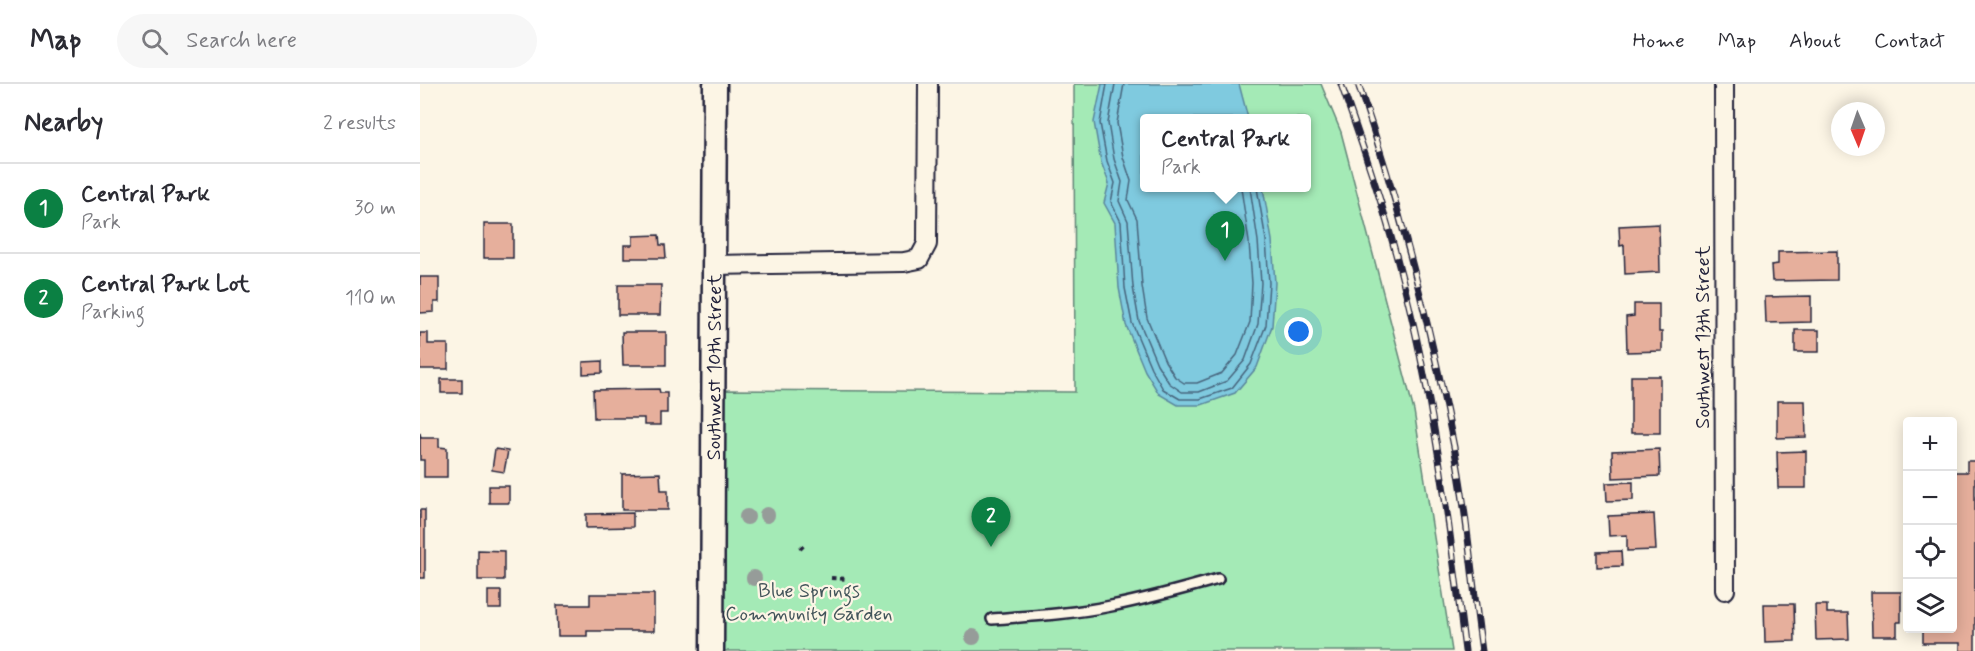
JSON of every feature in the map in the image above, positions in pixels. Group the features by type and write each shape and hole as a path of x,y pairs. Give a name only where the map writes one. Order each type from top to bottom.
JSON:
{"street":[{"name":"Southwest 10th Street","path":"711,651 715,84"},
{"path":"713,266 904,262 919,259 927,244 928,84"},
{"name":"Southwest 13th Street","path":"1724,84 1725,590"}],"lane":[{"path":"992,619 1051,615 1109,607 1218,579"}],"path":[{"path":"800,549 804,545"},
{"path":"831,578 848,579"}],"green space":[{"name":"Blue Springs Community Garden","path":"1074,84 1321,84 1341,132 1414,411 1452,651 712,651 713,390 1075,392"}],"water":[{"path":"1102,84 1239,84 1247,114 1140,114 1140,192 1264,192 1272,240 1275,283 1272,326 1257,367 1235,393 1201,405 1178,405 1159,394 1145,371 1126,325 1119,288 1115,223 1104,203 1109,183 1101,162 1094,122"}],"building":[{"path":"484,224 513,224 513,258 484,258"},
{"path":"1659,224 1660,272 1625,274 1624,245 1620,246 1619,226"},
{"path":"659,235 660,245 665,245 666,258 624,258 624,245 633,245 633,236"},
{"path":"1837,251 1837,280 1772,281 1771,265 1778,264 1778,252"},
{"path":"420,277 439,277 439,302 434,302 434,312 420,313"},
{"path":"618,285 661,285 660,315 618,315"},
{"path":"1811,296 1811,322 1766,323 1765,297"},
{"path":"1634,304 1659,304 1662,351 1627,352 1626,317 1634,316"},
{"path":"1795,330 1819,330 1819,352 1795,352"},
{"path":"622,332 666,332 666,365 623,365"},
{"path":"420,333 428,333 428,344 448,344 448,369 420,369"},
{"path":"602,361 602,373 583,374 583,362"},
{"path":"1631,376 1660,376 1660,433 1631,433"},
{"path":"441,379 462,379 462,393 441,393"},
{"path":"659,389 660,393 667,393 667,413 660,413 660,425 644,425 644,418 594,418 593,390"},
{"path":"1777,401 1805,401 1806,437 1777,438"},
{"path":"420,433 421,438 439,438 439,447 447,448 447,477 424,477 424,460 420,460"},
{"path":"495,449 508,451 504,472 492,470"},
{"path":"1659,449 1660,476 1613,478 1612,451"},
{"path":"1806,451 1806,488 1778,488 1777,452"},
{"path":"1967,461 1975,461 1975,651 1960,651 1960,643 1923,643 1923,633 1957,633 1957,472 1967,472"},
{"path":"660,473 661,490 668,490 668,510 622,510 622,474"},
{"path":"1633,482 1633,500 1607,501 1606,483"},
{"path":"489,486 509,486 509,503 489,503"},
{"path":"420,510 425,510 425,578 420,578"},
{"path":"633,513 633,527 586,528 586,514"},
{"path":"1654,514 1656,550 1627,551 1627,535 1609,536 1608,516"},
{"path":"478,550 504,551 504,580 478,580"},
{"path":"1621,551 1622,566 1597,567 1597,552"},
{"path":"488,591 501,591 501,609 488,609"},
{"path":"1871,592 1901,592 1901,622 1897,622 1897,636 1872,636"},
{"path":"590,594 654,594 654,631 587,631 587,636 558,636 557,605 590,605"},
{"path":"1764,604 1794,604 1795,641 1765,642"},
{"path":"1815,605 1827,605 1827,613 1848,613 1849,639 1816,640"}],"railway":[{"path":"1341,84 1386,220 1411,313 1431,409 1465,651"},
{"path":"1358,84 1402,224 1437,366 1461,485 1482,651"}],"place":[{"name":"Central Park","path":"1225,261"},
{"name":"Central Park Lot","path":"991,547"}]}
